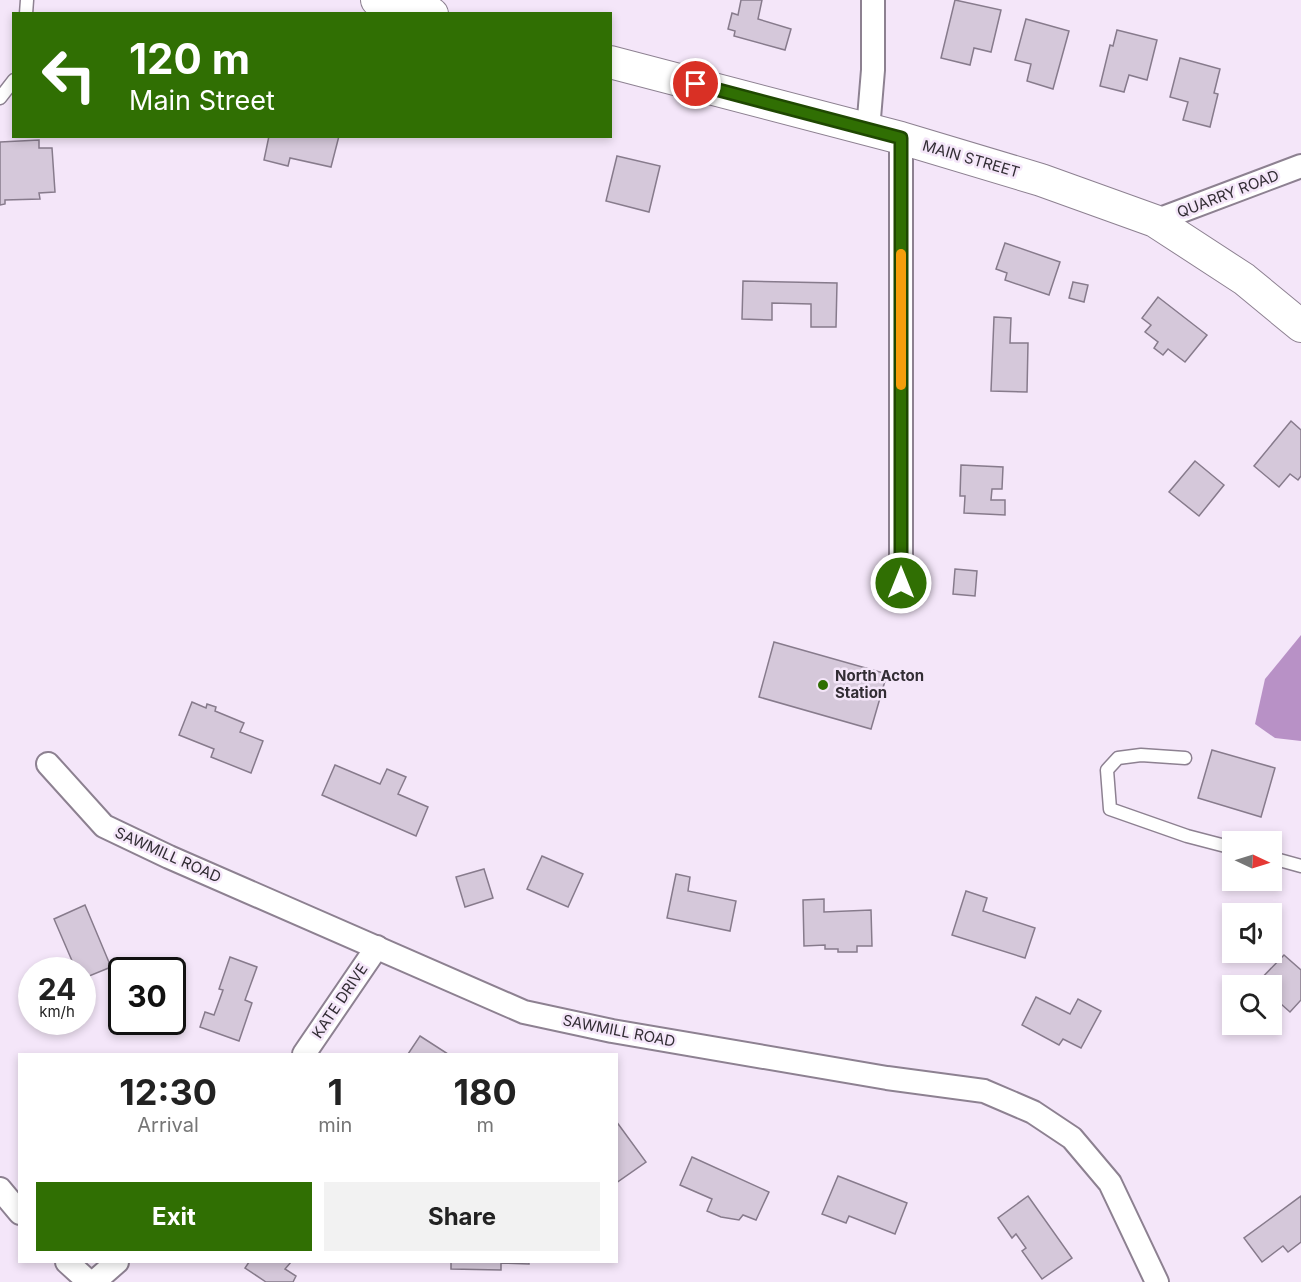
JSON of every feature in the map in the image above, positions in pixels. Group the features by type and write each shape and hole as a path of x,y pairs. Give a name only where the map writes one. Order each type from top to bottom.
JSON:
{"main road":[{"path":"377,0 424,12"},
{"name":"MAIN STREET","path":"612,63 901,138 1041,180 1155,221 1244,279 1301,326"}],"street":[{"path":"868,130 873,70 873,0"},
{"path":"901,138 901,583"},
{"name":"QUARRY ROAD","path":"1155,221 1301,166"},
{"name":"SAWMILL ROAD","path":"48,764 105,826 169,857 524,1012 669,1041 886,1078 984,1091 1034,1112 1072,1138 1110,1183 1157,1282"},
{"name":"KATE DRIVE","path":"305,1053 377,947"},
{"path":"0,1189 18,1211"},
{"path":"68,1263 92,1282 116,1263"}],"lane":[{"path":"0,98 12,83"},
{"path":"1185,758 1141,755 1118,758 1107,770 1110,809 1187,836 1222,845"},
{"path":"1282,861 1301,866"}],"shaded area":[{"path":"1301,635 1301,741 1275,738 1255,724 1265,679"}],"building":[{"path":"741,0 762,0 758,19 791,29 785,50 734,36 735,31 728,29 732,13 738,15"},
{"path":"955,0 1001,10 991,52 974,48 970,65 941,58"},
{"path":"1026,19 1069,31 1053,89 1027,81 1031,64 1015,60"},
{"path":"1117,30 1157,40 1147,80 1129,75 1124,92 1100,86 1110,45 1113,46"},
{"path":"1180,58 1220,69 1214,93 1218,94 1210,127 1183,120 1188,102 1170,97"},
{"path":"269,138 338,138 331,167 290,158 288,166 264,160"},
{"path":"39,140 39,148 52,148 55,192 39,193 40,199 5,200 5,204 0,205 0,142"},
{"path":"617,156 660,166 649,212 606,201"},
{"path":"1005,243 1060,262 1049,295 1005,280 1007,273 996,269"},
{"path":"743,281 837,283 836,327 811,327 811,304 772,303 772,320 742,319"},
{"path":"1073,282 1088,285 1084,302 1069,298"},
{"path":"1158,297 1207,335 1185,362 1168,349 1163,355 1154,348 1158,342 1145,332 1151,325 1142,318"},
{"path":"994,317 1011,318 1010,343 1028,343 1027,392 991,391"},
{"path":"1291,421 1301,430 1301,476 1298,480 1290,474 1279,487 1254,466"},
{"path":"1195,461 1224,485 1199,516 1169,492"},
{"path":"961,465 1003,467 1002,489 992,489 991,500 1005,500 1005,515 964,513 965,496 960,496"},
{"path":"955,569 977,571 975,596 953,594"},
{"name":"North Acton Station","path":"774,642 887,674 871,729 759,697"},
{"path":"192,702 206,708 207,704 216,707 215,711 244,723 240,732 263,741 251,773 211,757 214,749 179,735"},
{"path":"1212,750 1275,768 1261,817 1198,798"},
{"path":"335,765 380,784 387,769 406,777 398,794 428,807 416,836 322,795"},
{"path":"542,856 583,874 568,907 527,889"},
{"path":"484,869 493,898 465,907 456,877"},
{"path":"676,874 690,877 688,891 736,901 730,931 667,918"},
{"path":"966,891 987,898 983,911 1035,928 1025,958 952,935"},
{"path":"824,899 824,912 871,910 872,946 857,946 857,952 838,952 838,949 825,949 825,945 804,946 803,900"},
{"path":"85,905 108,960 108,968 96,973 96,957 70,957 54,919"},
{"path":"1284,955 1301,970 1301,1000 1290,1012 1282,1005 1282,975 1265,975 1276,963 1282,963"},
{"path":"230,957 257,967 245,1000 252,1003 239,1041 200,1027 205,1012 214,1015 223,990 219,989"},
{"path":"1036,997 1070,1014 1078,999 1101,1011 1081,1048 1063,1039 1059,1045 1022,1025"},
{"path":"420,1036 446,1053 409,1053"},
{"path":"618,1124 646,1162 618,1182"},
{"path":"692,1157 769,1192 756,1220 743,1215 739,1220 721,1217 707,1211 712,1199 680,1185"},
{"path":"838,1176 907,1203 895,1234 849,1216 846,1223 822,1214"},
{"path":"1028,1196 1072,1258 1042,1279 1022,1251 1026,1248 1016,1234 1012,1238 998,1218"},
{"path":"1301,1196 1301,1242 1288,1252 1283,1246 1262,1262 1244,1238"},
{"path":"248,1263 290,1263 285,1269 296,1276 293,1282 266,1282 245,1268"},
{"path":"451,1263 501,1263 501,1270 451,1269"}],"slow traffic":[{"path":"901,254 901,385"}],"place":[{"name":"North Acton Station","path":"823,685"}],"route":[{"path":"696,84 901,138 901,583"}]}
